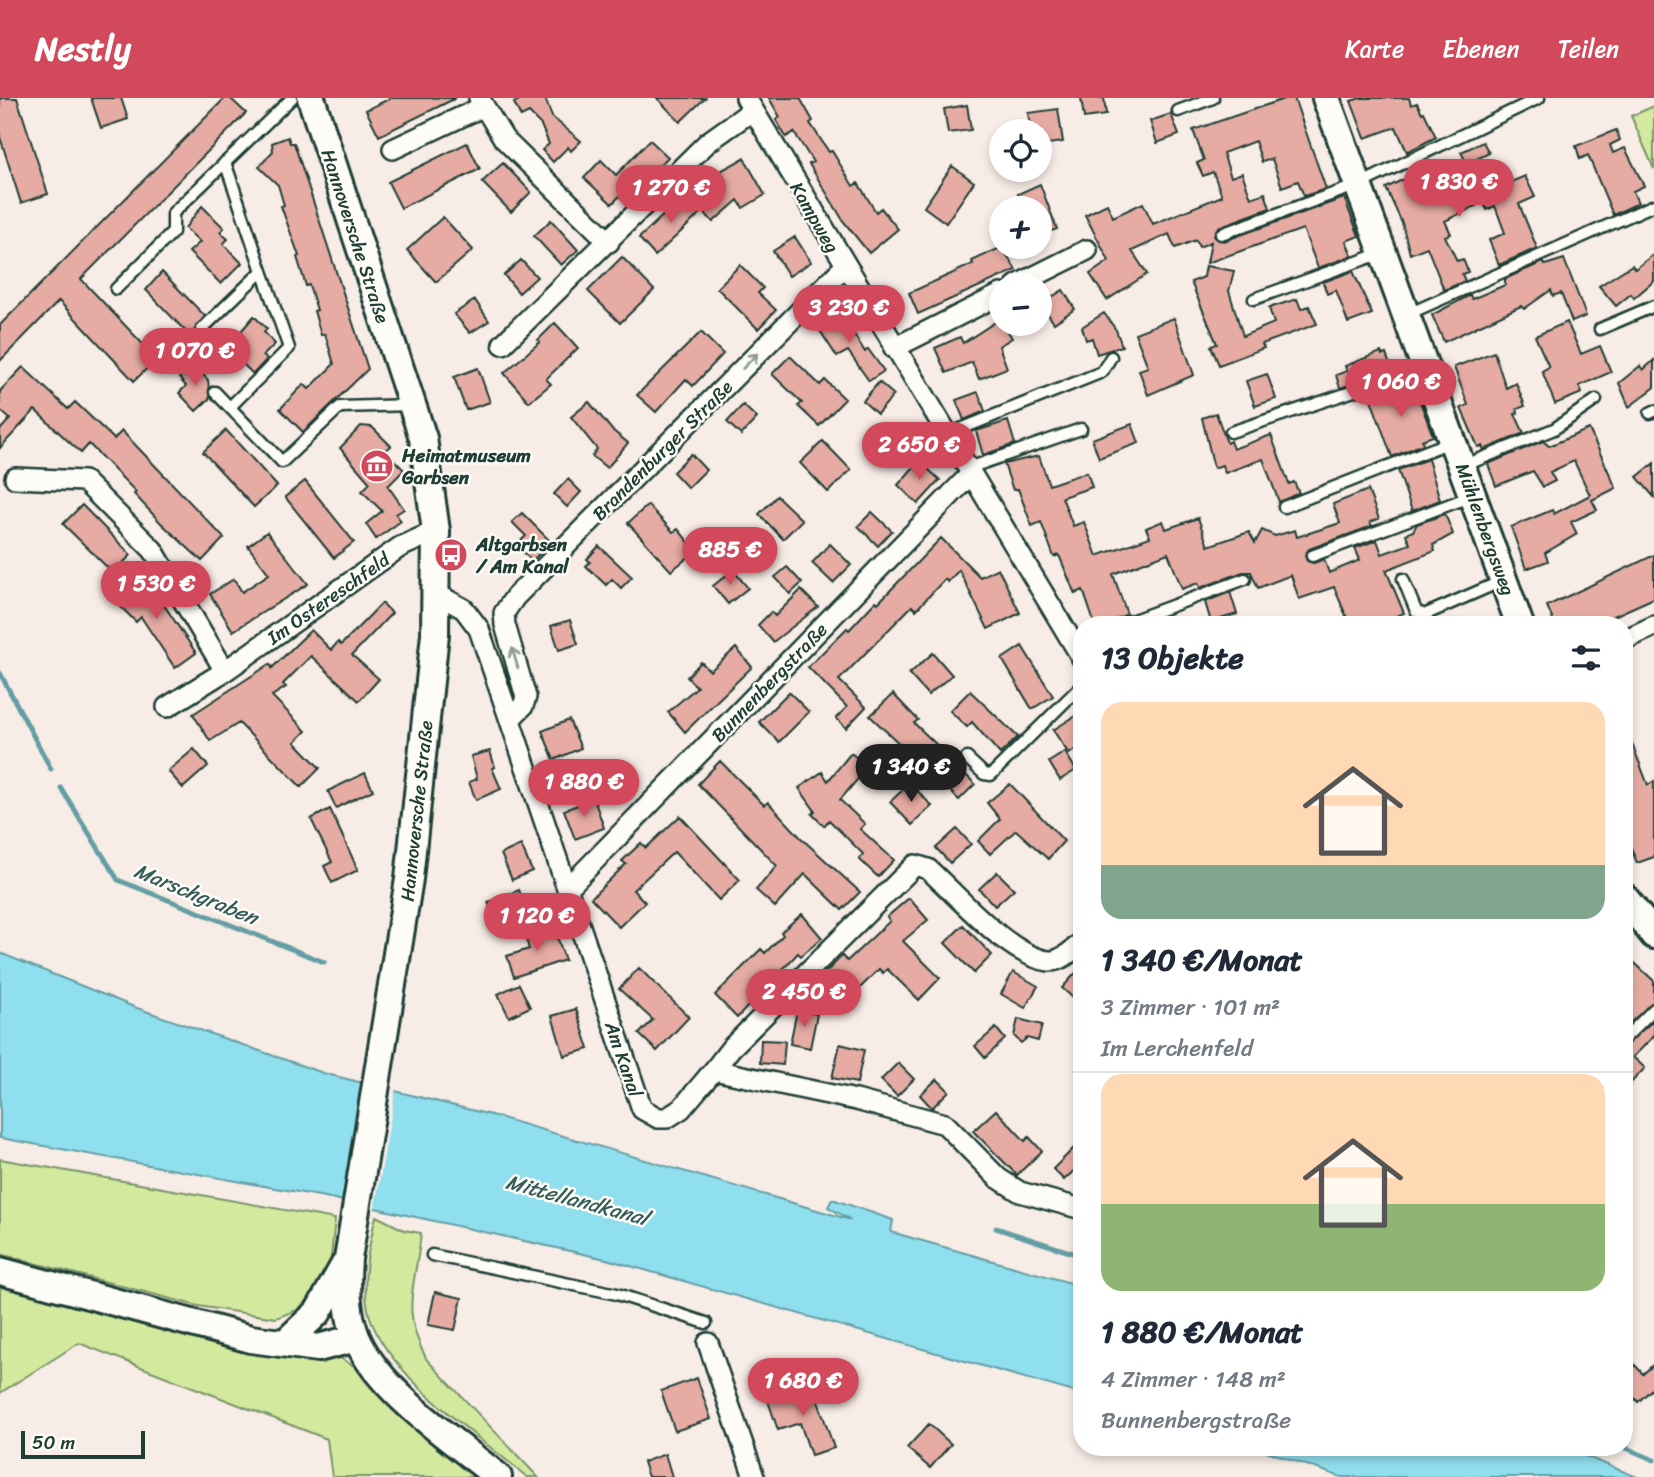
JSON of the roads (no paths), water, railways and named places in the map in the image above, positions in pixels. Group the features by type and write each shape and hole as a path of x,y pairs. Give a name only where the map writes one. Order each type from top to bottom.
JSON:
{"main road":[{"name":"Hannoversche Straße","path":"311,98 423,438 436,531 437,594 410,879 346,1278 354,1330 375,1370 415,1409 498,1477"},
{"name":"Mühlenbergsweg","path":"1326,98 1475,495 1517,616"},
{"path":"1633,908 1654,935"},
{"path":"287,1341 318,1312 348,1259"},
{"path":"0,1271 251,1339 287,1341 315,1330 354,1330"}],"street":[{"path":"393,149 481,102 504,139 609,242"},
{"path":"503,344 749,104"},
{"name":"Kampweg","path":"749,104 968,472 1073,639"},
{"path":"1041,273 1087,250"},
{"name":"Brandenburger Straße","path":"510,719 523,706 526,697 505,625 504,613 515,597 844,267"},
{"path":"894,348 989,300"},
{"name":"Bunnenbergstraße","path":"568,888 968,472"},
{"path":"15,478 84,481 153,550 225,671"},
{"name":"Im Ostereschfeld","path":"167,707 225,671 400,547 436,531"},
{"name":"Am Kanal","path":"437,594 464,609 472,618 510,719 632,1087 642,1110 659,1118 675,1115 740,1039 915,865 928,869 1013,945 1051,961 1064,957 1073,950"},
{"path":"1633,636 1654,626"},
{"path":"714,1070 856,1100 945,1124 998,1178 1020,1192 1073,1207"},
{"path":"707,1333 754,1477"}],"lane":[{"path":"116,289 173,232 173,213 292,98"},
{"path":"1178,111 1213,98"},
{"path":"1221,234 1358,185 1539,98"},
{"path":"225,162 289,348 230,407"},
{"path":"1407,315 1654,205"},
{"path":"1254,299 1384,252"},
{"path":"202,329 262,271"},
{"path":"1601,329 1654,306"},
{"path":"946,435 1102,372 1111,357"},
{"path":"1231,432 1427,367"},
{"path":"215,392 282,462 340,407 412,405"},
{"path":"1463,466 1554,429 1597,400"},
{"path":"968,472 1081,429"},
{"path":"1284,507 1454,441"},
{"path":"1312,556 1475,495"},
{"path":"1144,616 1245,579"},
{"path":"1403,579 1416,611 1424,615 1505,579"},
{"path":"967,758 984,774 991,775 1073,694"},
{"path":"1633,1030 1654,1009"},
{"path":"432,1255 617,1294 707,1333"}],"water":[{"name":"Mittellandkanal","path":"0,953 134,1007 323,1073 495,1116 851,1220 828,1207 832,1199 893,1220 891,1232 1073,1284 1073,1392 606,1259 325,1197 0,1138"},
{"path":"1281,1456 1585,1456 1637,1477 1341,1477"}],"waterway":[{"name":"Marschgraben","path":"0,673 51,769"},
{"name":"Marschgraben","path":"61,788 118,880 324,962"},
{"path":"996,1228 1073,1253"},
{"path":"1633,1451 1654,1460"}],"place":[{"name":"Heimatmuseum Garbsen","path":"377,466"},
{"name":"Altgarbsen / Am Kanal","path":"451,555"}]}
